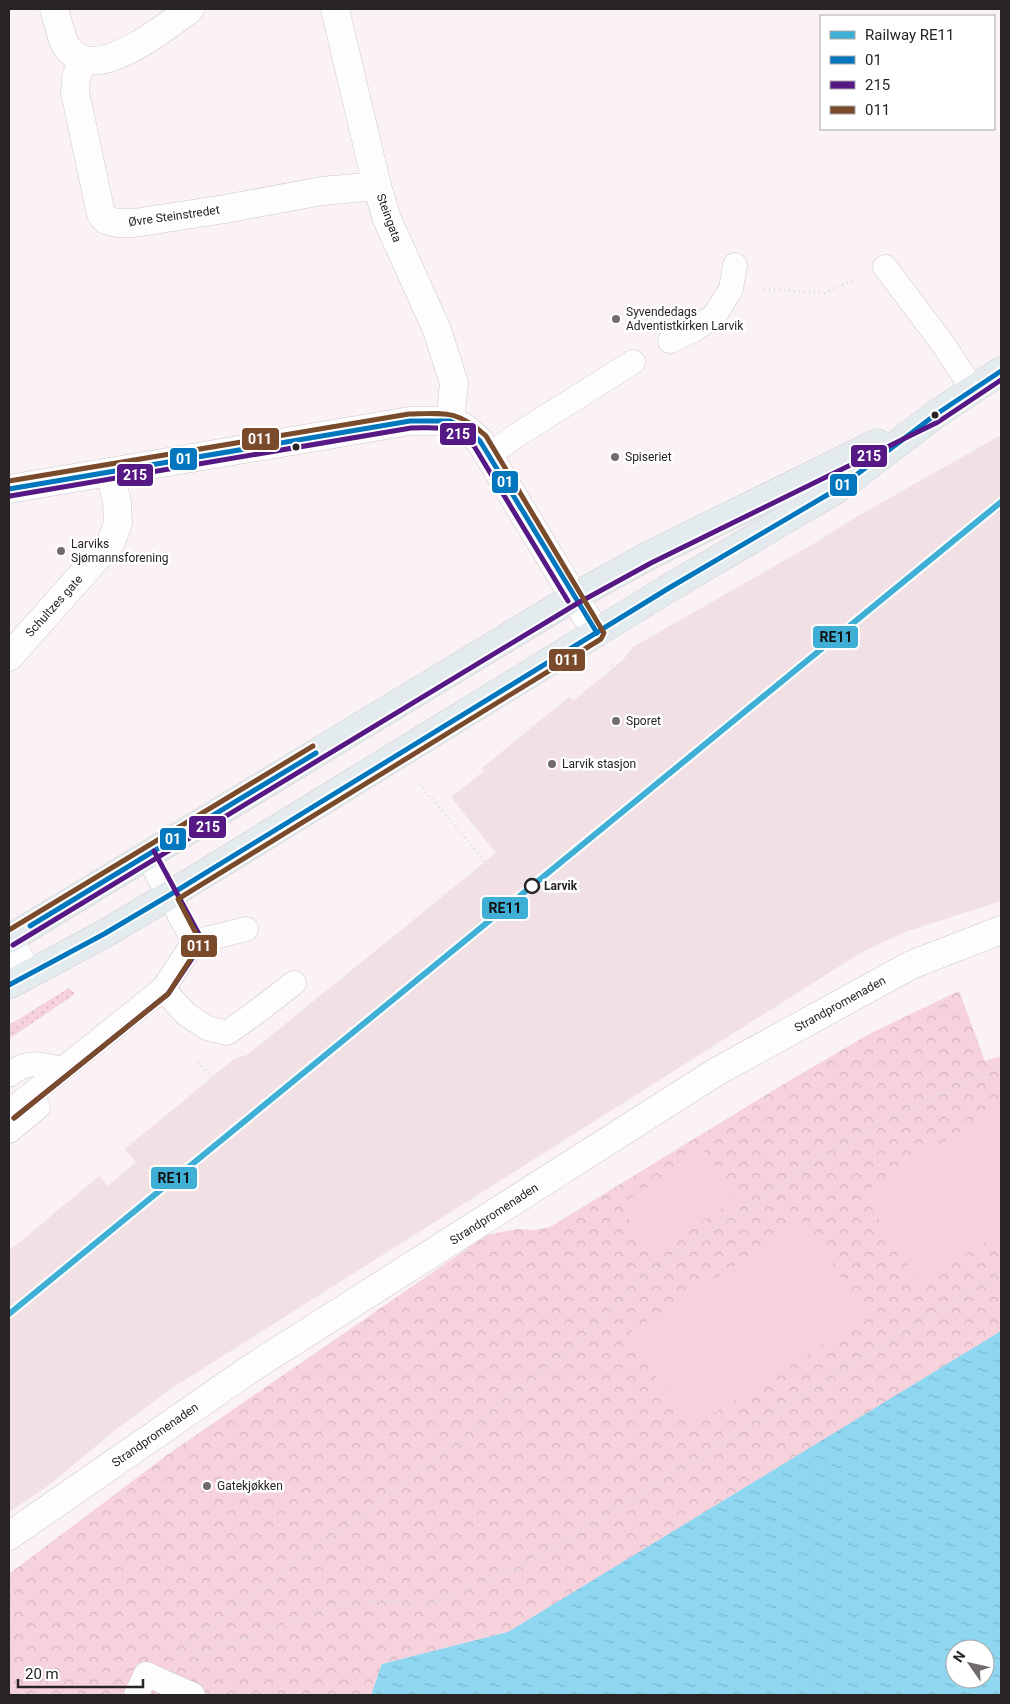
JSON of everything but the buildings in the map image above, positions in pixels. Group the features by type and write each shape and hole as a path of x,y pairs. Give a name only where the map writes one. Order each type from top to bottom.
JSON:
{"main road":[{"path":"54,9 66,48 82,60 113,57 154,36 190,9"},
{"name":"Steingata","path":"335,9 377,186 387,219 437,330 454,383 450,421"},
{"name":"Øvre Steinstredet","path":"82,60 76,78 75,92 101,214 106,220 134,224 322,191 377,186"},
{"path":"935,414 648,556 574,597 9,940 19,979 104,934 168,896 669,588 839,488 935,414 1001,371"},
{"path":"9,488 410,421 450,421 465,428 480,441 597,633"},
{"name":"Schultzes gate","path":"9,657 111,542 118,523 117,502 110,472"},
{"name":"Strandpromenaden","path":"9,1536 250,1370 716,1072 911,964 1001,930"}],"lane":[{"path":"670,341 694,330 715,315 731,289 735,266"},
{"path":"885,267 943,344 972,390"},
{"path":"488,456 514,437 633,362"},
{"path":"147,855 194,942"},
{"path":"9,1112 163,989 194,942 246,929"},
{"path":"163,989 193,1019 207,1028 227,1033 294,982"},
{"path":"9,1131 99,1058 114,1041 121,1022"},
{"path":"9,1075 15,1070 33,1063 62,1068"},
{"path":"136,1695 146,1674 194,1695"}],"path":[{"path":"782,289 824,293"},
{"path":"68,1345 910,651"},
{"path":"610,663 661,723"},
{"path":"415,778 485,861"},
{"path":"318,992 329,1000 395,1076"},
{"path":"146,1674 444,1453 579,1340 650,1271 740,1213 798,1171 890,1117 1001,1067"},
{"path":"146,1674 352,1600 433,1603 519,1568 1001,1273"}],"shaded area":[{"path":"1001,435 1001,901 905,932 862,952 169,1390 114,1431 48,1486 9,1512 9,1251 99,1176 108,1186 136,1162 125,1149 234,1059 247,1055 496,853 451,797 484,771 482,768 569,697 573,701 623,660 633,647"}],"green space":[{"path":"69,988 75,994 9,1039 9,1025"},
{"path":"959,991 985,1061 1001,1056 1001,1332 508,1632 382,1664 371,1695 9,1695 9,1574 167,1455 487,1235 516,1229 535,1230 550,1227 782,1085 871,1033"},
{"path":"1001,1106 1001,1232 919,1284 862,1193"},
{"path":"705,1151 736,1200 651,1254 620,1205"},
{"path":"805,1221 866,1317 689,1429 629,1333"}],"water":[{"path":"1001,1331 1001,1695 371,1695 382,1664 508,1632"}],"rail line":[{"name":"RE11","path":"9,1314 1001,502"}],"transit line":[{"name":"01","path":"9,985 104,934 168,896 669,588 839,488 935,415 1001,371"},
{"name":"215","path":"13,945 578,603 651,563 938,422 1001,380"},
{"name":"011","path":"9,481 409,414 433,413 459,417 486,436 604,633 601,639 178,899 201,943 168,994 14,1118"},
{"name":"01","path":"9,489 410,421 450,421 465,428 480,441 597,633"},
{"name":"215","path":"10,496 411,428 445,429 458,434 474,446 568,601"},
{"name":"011","path":"9,930 313,746"},
{"name":"01","path":"30,926 316,753"},
{"name":"215","path":"14,1118 168,994 201,945 201,938 154,851"}],"place":[{"name":"Syvendedags Adventistkirken Larvik","path":"616,319"},
{"name":"Spiseriet","path":"615,457"},
{"name":"Larviks Sjømannsforening","path":"61,551"},
{"name":"Sporet","path":"616,721"},
{"name":"Larvik stasjon","path":"552,764"},
{"name":"Larvik","path":"532,886"},
{"name":"Gatekjøkken","path":"207,1486"}]}
